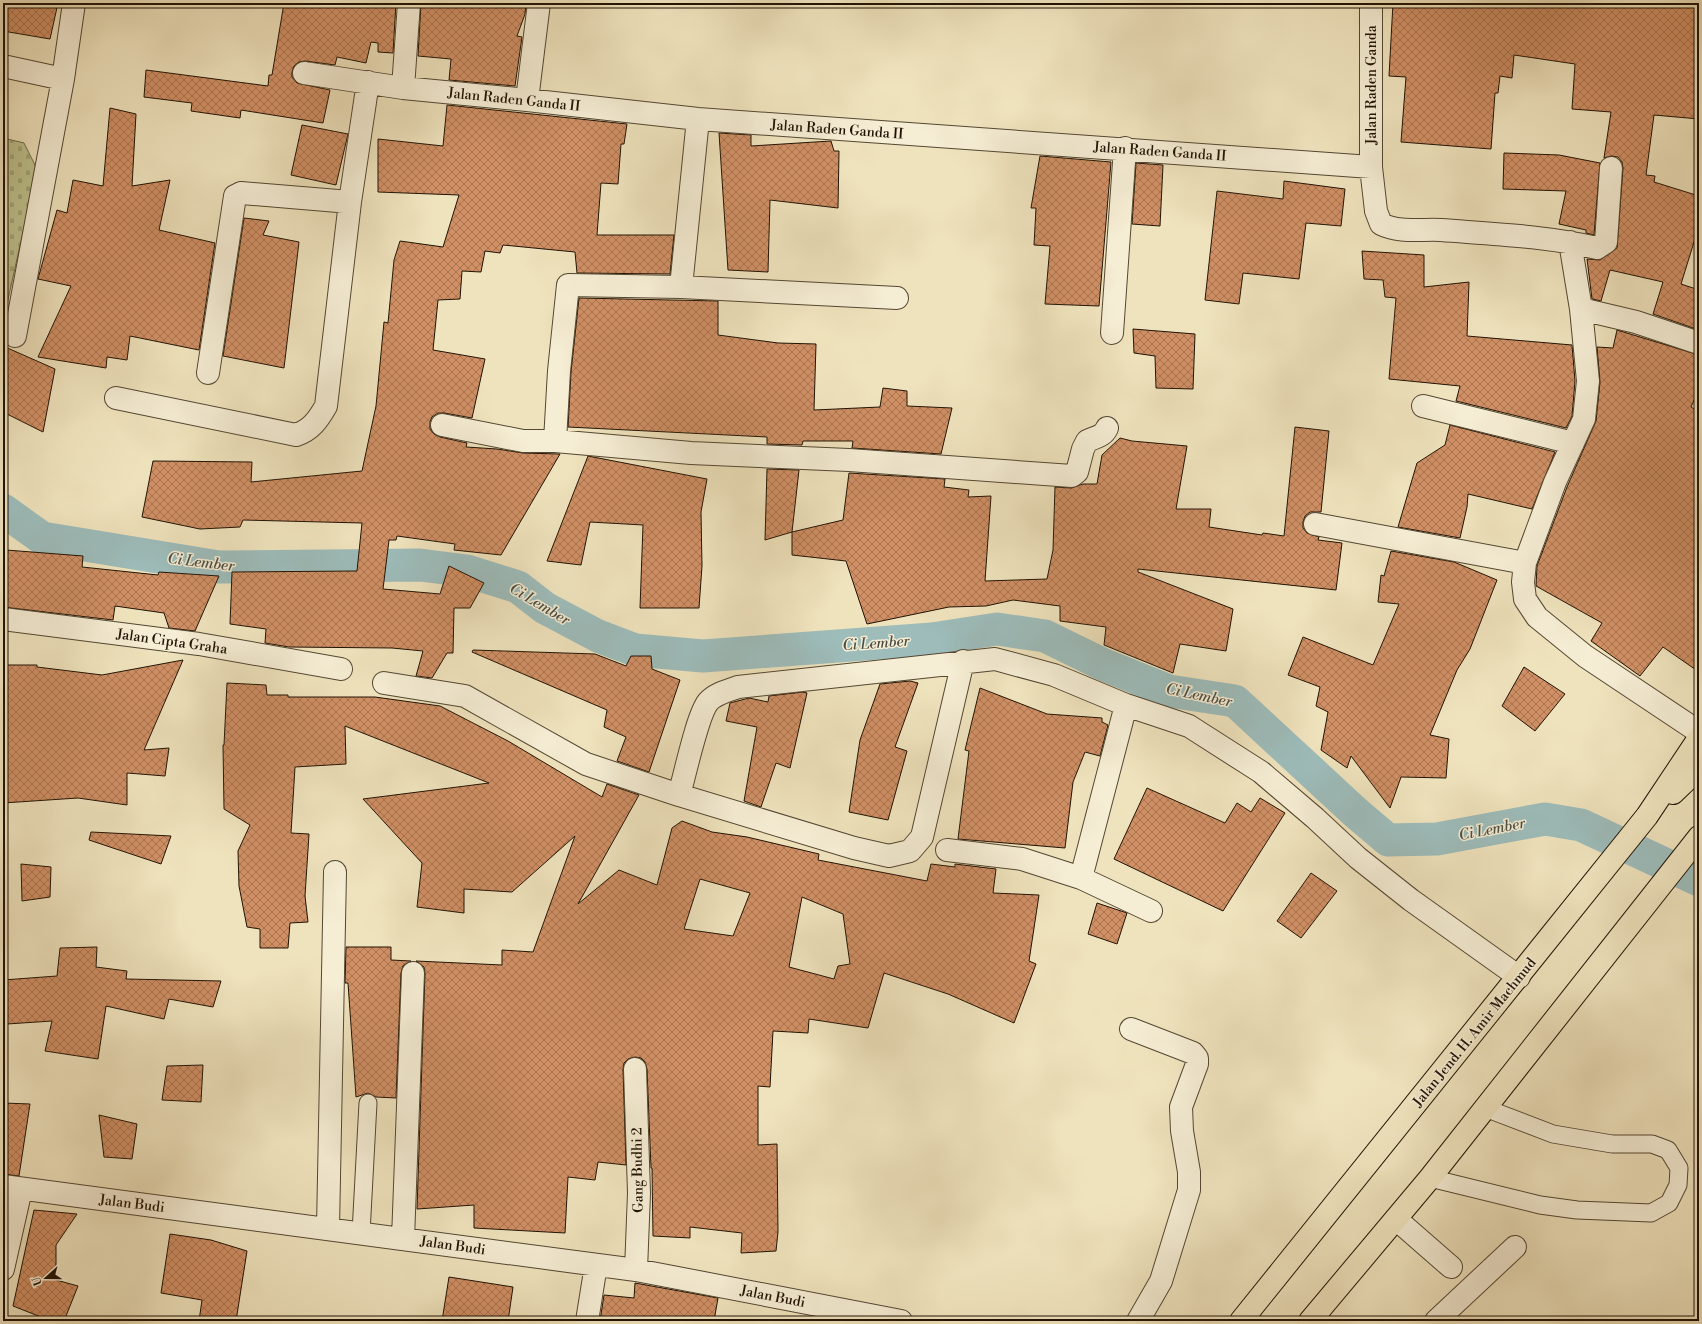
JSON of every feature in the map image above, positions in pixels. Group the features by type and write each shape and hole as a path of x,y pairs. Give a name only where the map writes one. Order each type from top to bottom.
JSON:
{"highway":[{"name":"Jalan Jend. H. Amir Machmud","path":"1241,1321 1519,977 1642,822 1699,738"},
{"path":"1642,822 1699,768"},
{"path":"1682,858 1699,825"},
{"path":"1313,1320 1430,1178 1699,837"}],"street":[{"path":"15,336 64,79 74,3"},
{"path":"403,88 409,3"},
{"path":"527,100 539,3"},
{"name":"Jalan Raden Ganda","path":"1371,3 1371,167 1376,211 1381,224 1390,229 1439,230 1570,242 1597,248 1606,242 1611,168"},
{"path":"3,66 64,79"},
{"name":"Jalan Raden Ganda II","path":"304,73 403,88 698,119 1124,148 1371,167"},
{"path":"116,398 296,435 306,432 317,421 326,406 350,202 368,82"},
{"path":"681,287 698,119"},
{"path":"1112,333 1124,148"},
{"path":"208,372 235,196 241,193 350,202"},
{"path":"1570,242 1581,309 1588,382 1584,418 1555,482 1525,563 1523,582 1525,599 1537,617 1585,656 1699,732"},
{"path":"554,441 559,363 568,285 681,287 896,298"},
{"path":"1581,309 1636,322 1699,343"},
{"path":"1423,406 1573,443"},
{"path":"442,425 523,441 554,441 691,453 849,460 1072,476 1077,472 1083,449 1087,441 1105,433 1107,428"},
{"path":"1315,524 1525,563"},
{"name":"Jalan Cipta Graha","path":"3,619 200,644 341,669"},
{"path":"679,795 699,723 708,703 720,693 738,687 963,661 995,659 1047,673 1126,705 1189,726 1261,772 1315,818 1358,858 1399,891 1519,977"},
{"path":"384,683 465,696 586,764 679,795 854,848 889,856 910,851 922,837 963,661"},
{"path":"1081,878 1126,705"},
{"path":"947,850 1022,859 1081,878 1151,911"},
{"path":"328,1228 335,872"},
{"path":"403,1239 413,973"},
{"path":"1131,1030 1193,1053 1197,1058 1197,1064 1181,1107 1182,1131 1189,1172 1189,1190 1161,1280 1138,1321"},
{"name":"Gang Budhi 2","path":"635,1069 639,1193 636,1270"},
{"path":"3,1269 12,1187"},
{"name":"Jalan Budi","path":"12,1187 636,1270 901,1321"},
{"path":"1396,1219 1452,1267"},
{"path":"1436,1321 1515,1247"},
{"path":"587,1321 596,1265"}],"lane":[{"path":"362,1233 368,1103"},
{"path":"1430,1178 1540,1205 1577,1210 1651,1214 1669,1203 1678,1185 1679,1168 1668,1150 1652,1144 1612,1144 1553,1134 1485,1108"}],"green space":[{"path":"3,138 24,143 37,169 3,322"}],"building":[{"path":"3,3 58,3 50,39 3,31"},
{"path":"284,3 396,3 393,53 378,52 378,43 371,42 366,63 337,57 335,65 305,61 299,62 294,66 292,77 297,83 330,90 323,123 241,110 240,118 191,111 192,103 144,97 146,70 268,86 269,75 272,75"},
{"path":"421,3 526,3 525,14 517,36 522,37 515,86 449,80 451,59 418,56"},
{"path":"1393,3 1699,3 1699,119 1654,115 1646,175 1655,176 1654,182 1699,196 1699,226 1681,284 1699,290 1699,330 1653,314 1663,282 1610,270 1601,301 1592,299 1587,259 1600,260 1617,248 1623,168 1622,162 1618,157 1611,156 1604,158 1611,112 1572,109 1575,64 1514,55 1512,78 1500,76 1498,93 1495,93 1491,149 1401,142 1406,77 1389,76"},
{"path":"447,105 627,124 624,144 621,144 618,184 601,183 597,235 674,235 670,274 577,273 575,252 503,245 500,253 485,251 481,272 462,271 460,299 438,300 433,350 485,359 472,418 438,413 432,417 430,429 434,434 440,437 467,443 466,447 497,449 523,453 560,454 501,555 454,550 455,544 397,536 396,540 389,540 383,589 440,594 449,566 484,583 470,608 454,608 453,653 447,653 432,678 416,676 423,651 392,648 289,647 265,643 266,629 230,624 232,572 357,571 362,523 243,520 240,527 200,529 142,517 153,461 252,462 251,482 362,471 376,406 384,322 388,323 394,260 400,241 443,247 459,195 378,192 378,139 443,146"},
{"path":"110,108 136,114 132,186 170,180 159,230 215,243 199,350 130,336 127,360 107,357 106,368 38,357 71,286 38,279 57,210 67,213 73,180 103,186"},
{"path":"302,125 348,134 336,185 291,175"},
{"path":"719,133 751,135 751,146 831,141 834,151 839,151 838,208 770,200 768,272 728,270"},
{"path":"1504,153 1559,155 1600,163 1594,235 1586,233 1586,230 1559,224 1566,191 1503,189"},
{"path":"1040,156 1111,162 1099,306 1045,304 1050,246 1034,245 1036,208 1031,208"},
{"path":"1136,163 1163,165 1160,226 1132,224"},
{"path":"1284,181 1345,189 1341,226 1306,223 1299,279 1243,273 1239,304 1205,300 1217,191 1283,199"},
{"path":"244,218 269,221 263,235 299,242 284,368 223,356"},
{"path":"1362,251 1424,255 1424,287 1469,282 1467,336 1572,345 1575,381 1572,416 1566,428 1456,401 1460,386 1389,379 1396,298 1385,297 1383,280 1364,279"},
{"path":"579,298 718,301 718,335 778,343 816,344 814,410 880,407 883,388 907,391 907,406 952,408 941,454 852,448 853,441 803,441 802,445 767,444 767,437 568,427 571,372"},
{"path":"1133,329 1195,334 1193,389 1156,388 1155,356 1134,353"},
{"path":"1617,330 1699,355 1699,389 1691,407 1699,412 1699,672 1663,647 1640,676 1591,641 1602,623 1536,586 1537,566 1567,487 1596,421 1600,382 1597,347 1613,348"},
{"path":"3,346 55,369 43,432 3,412"},
{"path":"1450,425 1555,452 1532,509 1468,494 1467,507 1460,538 1398,527 1417,463 1445,445"},
{"path":"1295,427 1329,431 1321,512 1310,512 1305,516 1303,528 1307,533 1319,537 1318,540 1342,543 1336,590 1138,569 1138,572 1233,609 1226,651 1180,644 1173,673 1104,645 1106,627 1060,621 1060,606 1013,600 986,606 949,607 867,624 846,561 792,555 792,532 843,520 849,473 945,479 944,487 969,490 968,497 991,496 985,581 1047,579 1053,550 1055,487 1071,488 1083,484 1097,484 1102,455 1120,438 1132,441 1187,446 1176,509 1211,509 1209,527 1262,535 1263,533 1284,536"},
{"path":"588,456 707,479 701,512 702,566 699,608 640,608 643,525 590,522 581,565 547,561"},
{"path":"767,469 799,470 792,532 765,540"},
{"path":"6,550 83,556 82,567 158,575 159,572 219,576 195,631 169,628 164,613 115,606 113,620 3,607"},
{"path":"1391,551 1454,562 1497,580 1470,649 1457,670 1430,735 1449,739 1446,778 1401,777 1390,808 1351,756 1347,768 1321,750 1328,712 1316,706 1320,687 1288,675 1303,637 1373,665 1399,604 1378,602 1381,575 1384,576"},
{"path":"473,650 595,654 626,666 631,656 651,656 652,669 680,680 649,772 617,761 626,737 604,727 607,710 472,652"},
{"path":"183,660 144,750 169,748 165,776 127,773 127,805 78,798 3,803 3,665 37,665 37,667 102,675"},
{"path":"1524,667 1565,694 1535,731 1502,706"},
{"path":"910,681 918,683 895,747 907,751 888,820 849,812 860,740 880,684"},
{"path":"227,683 266,685 267,695 288,695 288,697 375,697 440,706 508,741 602,797 607,784 639,795 578,904 619,870 657,885 672,828 682,821 712,832 747,837 819,854 818,860 927,881 931,864 955,867 955,864 996,869 993,893 1039,895 1029,961 1036,964 1014,1023 948,994 884,973 868,1028 809,1019 808,1033 773,1031 770,1087 758,1086 758,1145 777,1144 778,1232 776,1251 741,1253 742,1233 690,1227 690,1238 653,1236 652,1168 647,1069 645,1062 641,1058 635,1057 628,1059 624,1063 623,1069 626,1165 598,1162 595,1180 568,1177 565,1233 474,1228 474,1205 417,1209 425,973 424,967 416,961 502,965 502,950 533,952 575,836 512,892 464,889 464,913 417,907 422,863 363,799 489,783 345,726 346,764 295,767 291,833 309,834 305,896 308,922 290,923 288,948 260,948 260,929 247,927 239,886 238,851 250,825 224,809 224,745","holes":["700,879 750,893 733,936 684,929","802,897 843,914 850,964 838,966 834,979 789,967"]},
{"path":"980,688 1047,714 1102,718 1102,722 1108,725 1100,756 1085,752 1073,782 1065,848 958,839 969,751 965,750"},
{"path":"803,692 807,693 790,768 776,763 761,807 744,801 757,727 726,721 730,703 749,698 768,702 769,696"},
{"path":"1147,788 1225,823 1237,803 1251,812 1260,798 1285,813 1223,911 1114,859"},
{"path":"91,832 171,836 161,864 89,840"},
{"path":"21,864 51,867 50,897 22,901"},
{"path":"1311,873 1337,891 1301,938 1277,921"},
{"path":"1097,903 1127,913 1117,944 1088,934"},
{"path":"97,947 96,967 127,971 126,979 221,981 213,1007 169,999 164,1019 106,1006 98,1059 45,1051 52,1021 7,1024 3,980 57,976 60,948"},
{"path":"346,947 391,947 391,960 411,961 403,966 401,973 396,1098 376,1097 368,1093 356,1097 348,983 345,983"},
{"path":"203,1065 201,1102 162,1100 167,1066"},
{"path":"3,1103 30,1104 19,1176 3,1174"},
{"path":"99,1115 137,1124 132,1159 104,1157"},
{"path":"34,1210 77,1214 56,1245 56,1280 78,1286 64,1321 51,1321 13,1306"},
{"path":"170,1234 211,1240 247,1251 236,1321 199,1321 202,1300 161,1293"},
{"path":"449,1277 513,1287 508,1321 442,1321"},
{"path":"635,1283 718,1298 714,1321 600,1321 604,1295 634,1298"}],"waterway":[{"name":"Ci Lember","path":"3,510 42,538 219,567 420,565 467,571 518,587 545,608 598,636 635,650 703,656 932,639 997,629 1045,636 1102,664 1169,691 1235,701 1355,812 1388,840 1437,839 1545,819 1581,825 1699,880"}]}
